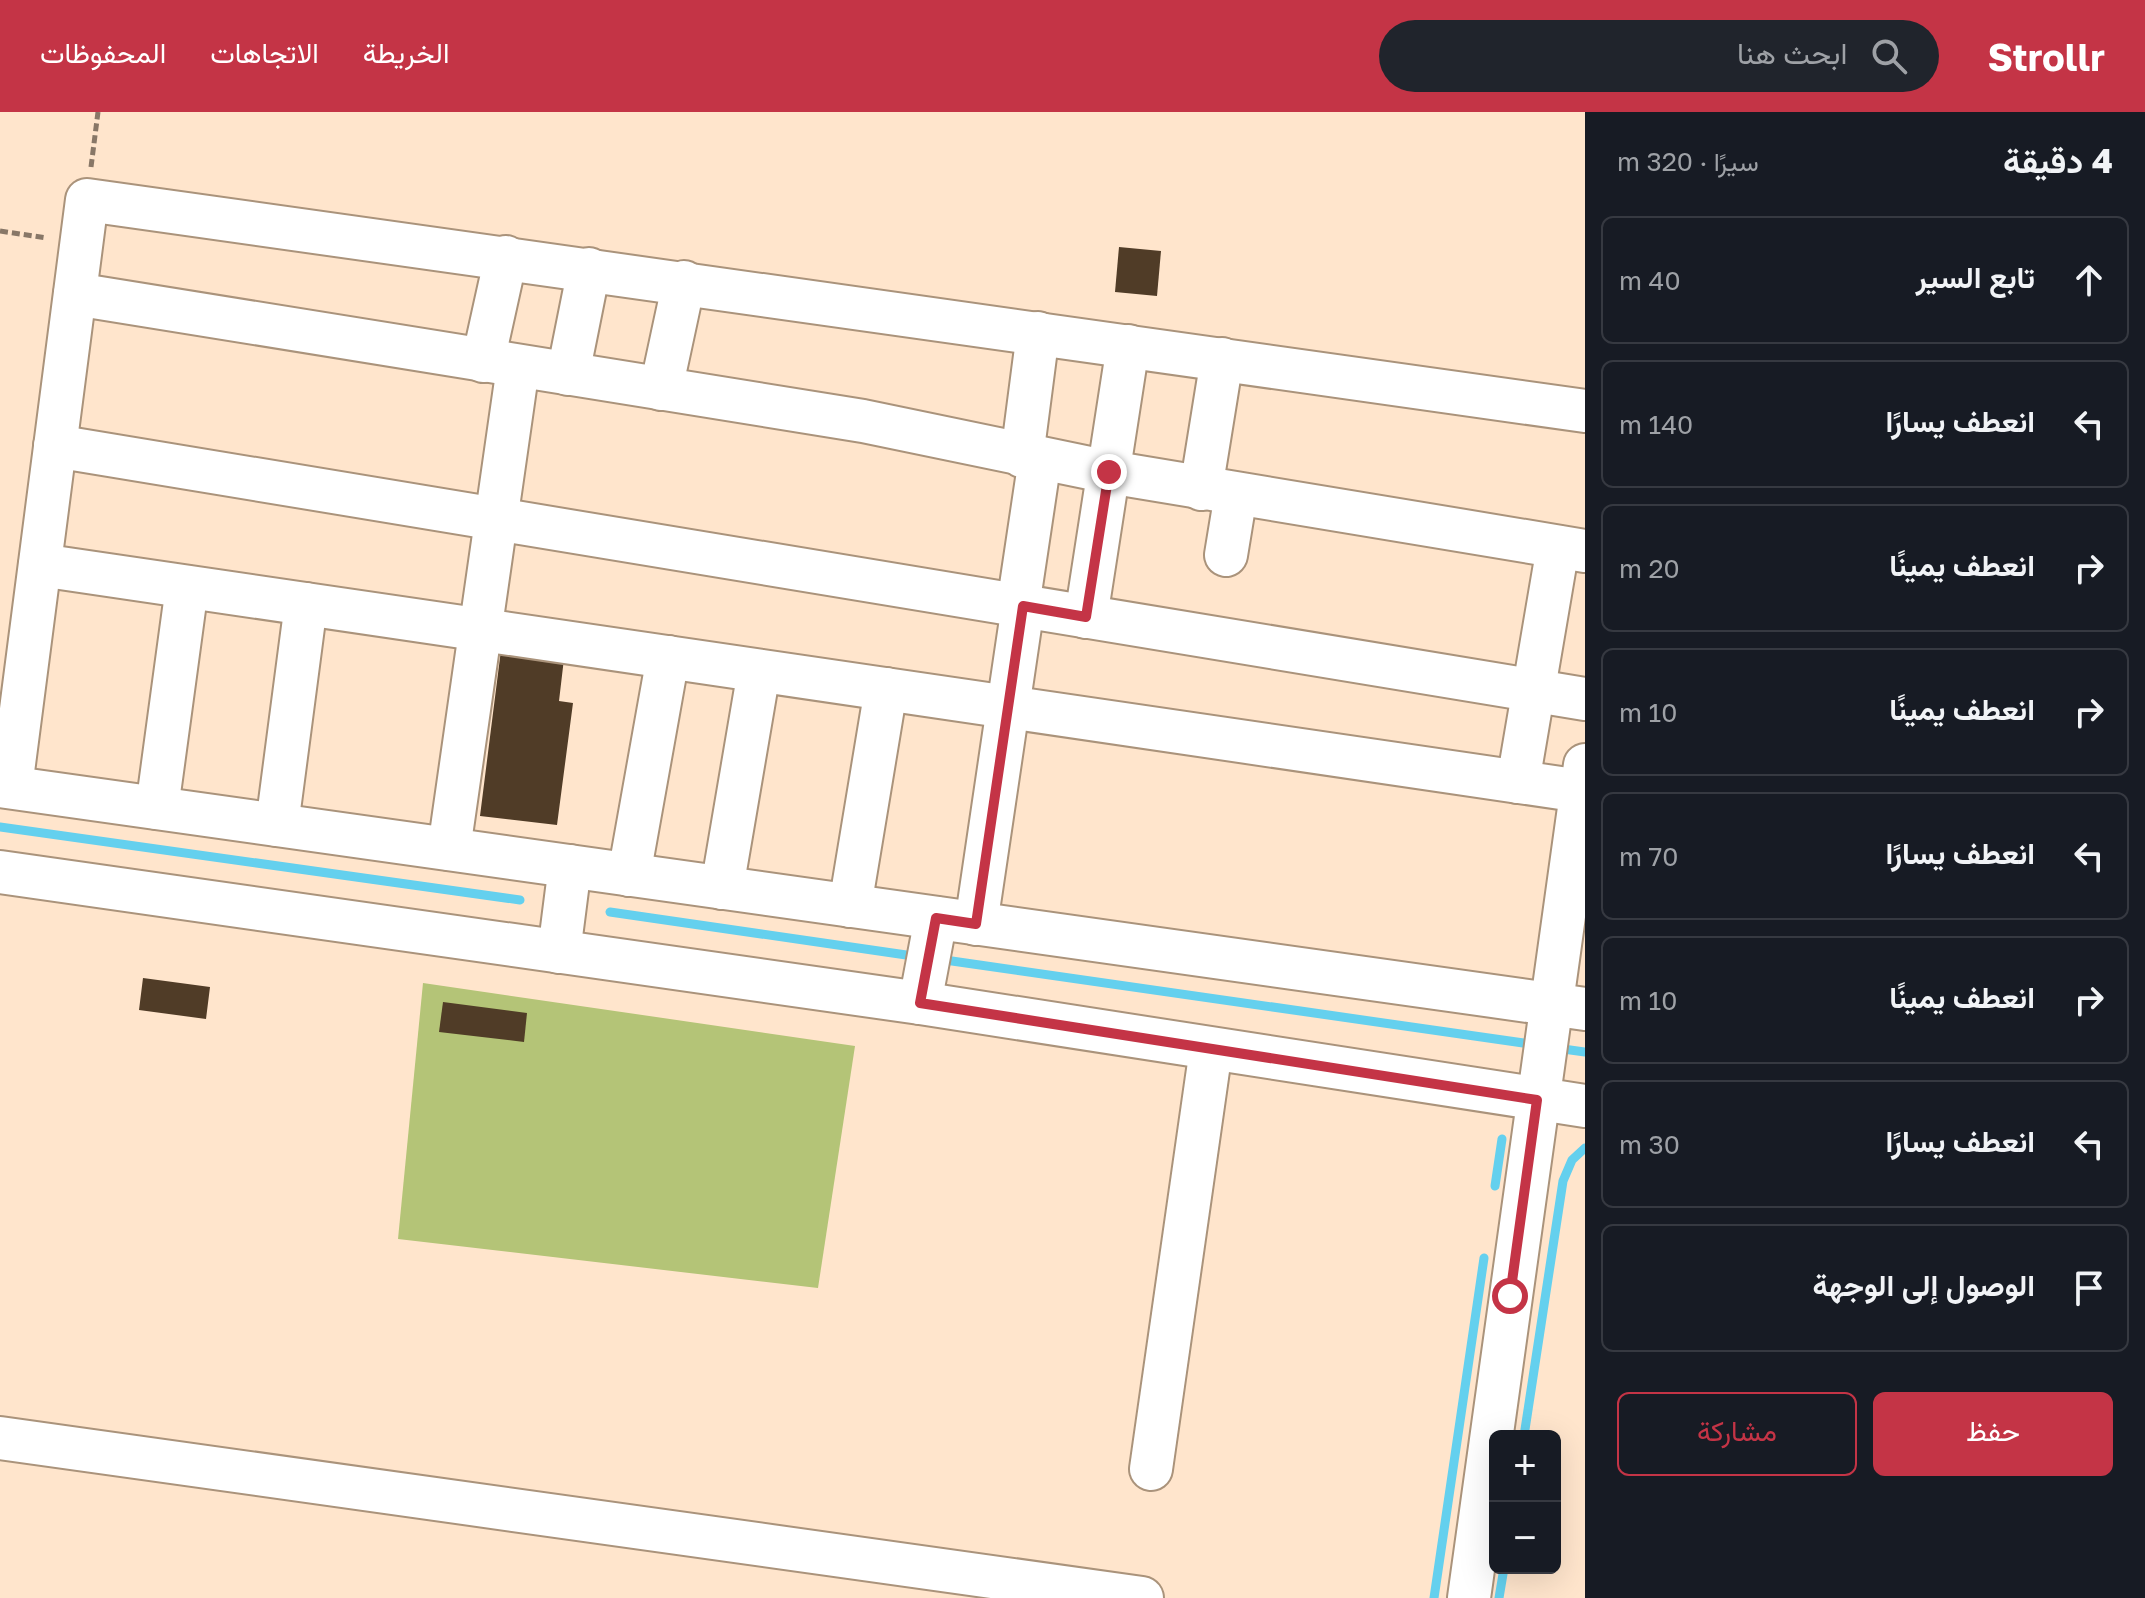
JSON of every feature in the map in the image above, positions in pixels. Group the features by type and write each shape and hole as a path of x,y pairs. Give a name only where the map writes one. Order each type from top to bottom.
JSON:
{"street":[{"path":"1568,1007 3,787 40,565 87,200 1585,411"},
{"path":"449,849 496,519 506,257"},
{"path":"568,374 589,269"},
{"path":"661,389 684,282"},
{"path":"75,294 863,421 1031,458 1219,492 1571,549 1533,691 1518,782"},
{"path":"920,1003 956,921 1008,707 1021,606 1038,333"},
{"path":"1086,617 1128,346"},
{"path":"1222,359 1219,492 1226,555"},
{"path":"55,446 1585,699"},
{"path":"40,565 1518,782 1583,778 1568,1007 1537,1100 1469,1598"},
{"path":"157,808 187,587"},
{"path":"277,825 306,604"},
{"path":"629,875 668,657"},
{"path":"722,888 759,671"},
{"path":"850,906 886,689"},
{"path":"559,952 570,866"},
{"path":"0,872 920,1003 1585,1106"},
{"path":"1151,1469 1211,1049"},
{"path":"0,1438 1142,1598"}],"path":[{"path":"87,200 98,112"},
{"path":"0,231 81,243"}],"green space":[{"path":"423,983 855,1046 818,1288 398,1239"}],"building":[{"path":"1119,247 1161,251 1157,296 1115,292"},
{"path":"502,642 565,650 559,701 573,703 557,825 480,816"},
{"path":"143,978 210,987 206,1019 139,1010"},
{"path":"443,1002 527,1013 524,1042 439,1032"}],"waterway":[{"path":"0,827 520,900"},
{"path":"610,912 920,957"},
{"path":"938,959 1537,1045"},
{"path":"1556,1048 1585,1052"},
{"path":"1495,1186 1502,1139"},
{"path":"1525,1430 1563,1181 1572,1160 1585,1148"},
{"path":"1434,1598 1484,1258"},
{"path":"1499,1598 1503,1574"}],"route":[{"path":"1109,472 1086,617 1023,606 976,924 936,918 920,1003 1537,1100 1510,1296"}]}
